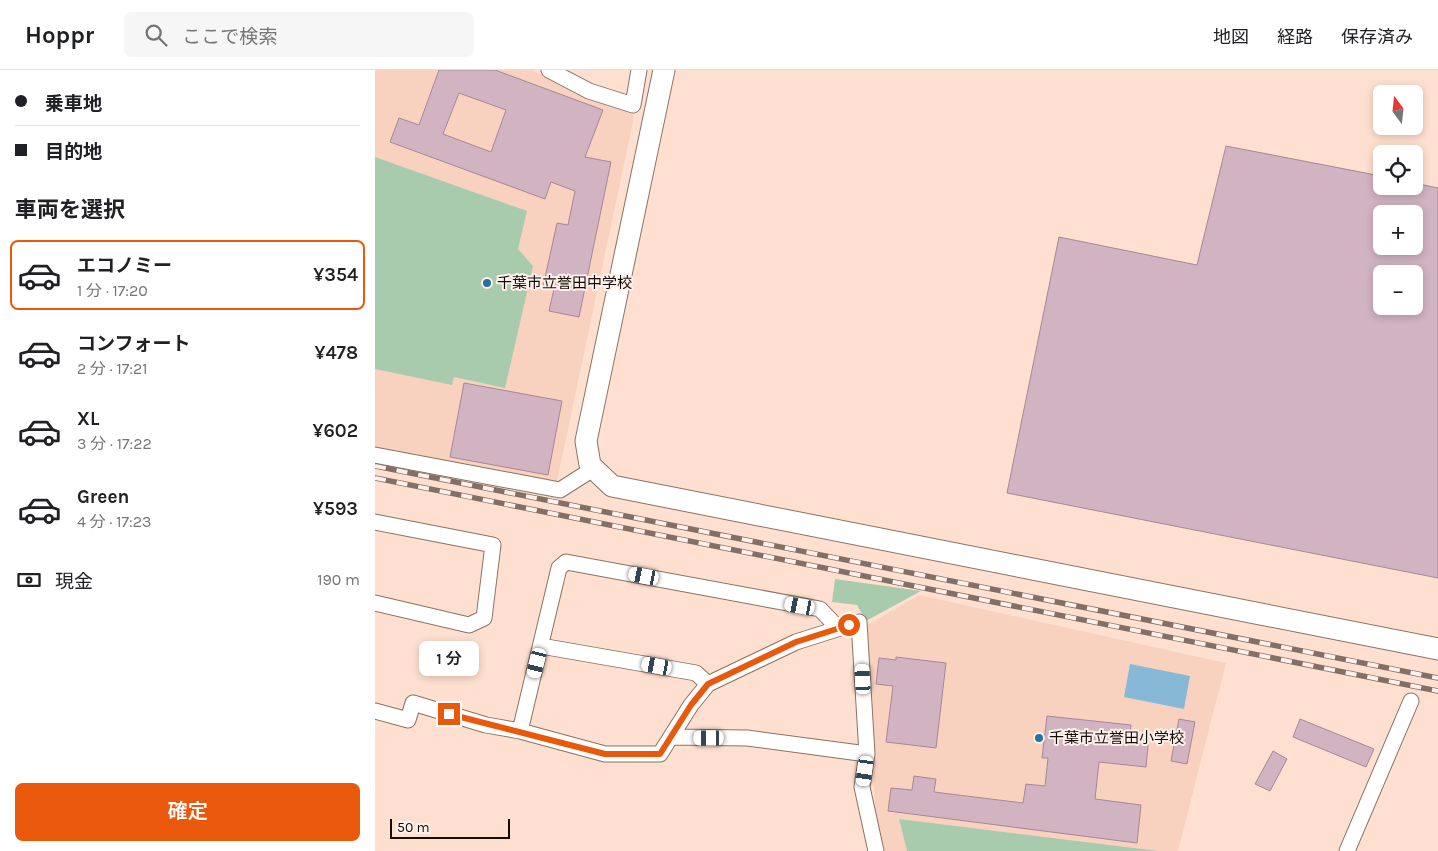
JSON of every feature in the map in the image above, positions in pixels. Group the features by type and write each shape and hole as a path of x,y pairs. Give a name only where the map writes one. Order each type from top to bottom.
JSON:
{"street":[{"path":"549,70 589,91 633,105 639,70"},
{"path":"664,70 586,441 590,465 612,486 1438,649"},
{"path":"375,455 560,490 593,468"},
{"path":"375,522 493,545 484,618 469,625 375,603"},
{"path":"520,731 559,568 566,562 820,609 838,628"},
{"path":"375,711 408,720 413,703 486,725 520,731 605,754 660,754 691,705 708,684 796,642 859,622 867,754 862,787 876,851"},
{"path":"541,646 695,673 708,684"},
{"path":"1347,851 1411,701"},
{"path":"671,737 747,738 867,754"}],"shaded area":[{"name":"千葉市立誉田中学校","path":"375,70 532,70 601,103 630,110 634,117 556,486 375,450"},
{"name":"千葉市立誉田小学校","path":"919,595 1226,663 1178,851 884,851 875,814 867,625"}],"green space":[{"path":"375,157 527,211 518,249 533,266 505,388 454,377 452,385 375,369"},
{"path":"835,579 921,591 866,621 857,605 832,602"},
{"path":"899,819 1158,851 907,851"}],"water":[{"path":"1130,664 1190,676 1184,709 1124,697"}],"building":[{"path":"439,70 495,70 603,110 585,157 611,162 579,317 549,311 554,289 543,287 557,223 568,225 575,191 551,182 545,199 390,142 399,118 419,125","holes":["459,93 506,110 491,152 443,134"]},
{"path":"1226,146 1373,174 1373,195 1423,195 1423,185 1438,188 1438,578 1007,493 1059,237 1197,265"},
{"path":"464,383 562,401 548,475 450,457"},
{"path":"896,657 946,663 936,748 886,742 893,686 876,684 879,658 896,660"},
{"path":"1047,716 1131,725 1130,733 1149,735 1146,767 1099,762 1095,799 1141,805 1137,843 888,811 891,788 912,790 914,776 936,779 934,792 1023,803 1026,784 1045,786 1048,758 1042,758"},
{"path":"1179,719 1195,722 1187,764 1171,761"},
{"path":"1300,719 1374,749 1366,767 1293,737"},
{"path":"1273,751 1287,759 1270,791 1255,784"}],"railway":[{"path":"375,466 1438,678"},
{"path":"375,478 1438,691"}],"place":[{"name":"千葉市立誉田中学校","path":"487,283"},
{"name":"千葉市立誉田小学校","path":"1039,738"}],"route":[{"path":"449,714 605,754 660,754 691,705 708,684 796,642 849,625"}]}
